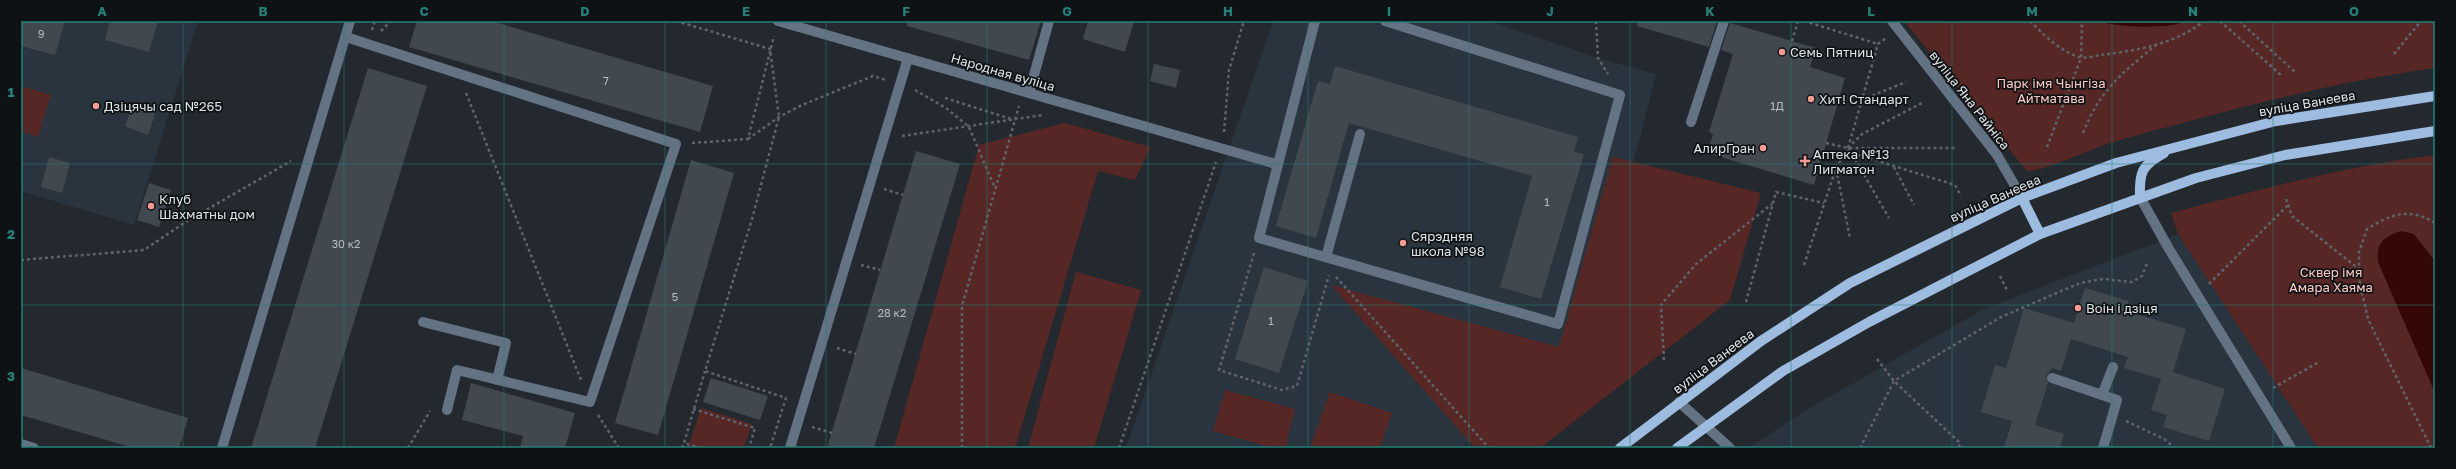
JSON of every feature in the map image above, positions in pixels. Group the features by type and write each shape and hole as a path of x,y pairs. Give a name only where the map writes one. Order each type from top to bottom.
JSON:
{"main road":[{"name":"вуліца Ванеева","path":"1620,448 1760,341 1850,283 2022,198 2116,163 2276,120 2435,96"},
{"path":"1677,448 1704,426 1783,371 1862,325 2040,234 2196,178 2284,155 2435,131"},
{"path":"2140,197 2139,180 2141,171 2147,164 2181,145"},
{"path":"2022,198 2040,234"}],"street":[{"path":"222,448 350,21"},
{"name":"Народная вуліца","path":"778,21 1276,164"},
{"path":"1026,92 1050,21"},
{"path":"1315,21 1276,164 1259,238 1558,324 1620,95 1385,21"},
{"path":"1691,122 1724,21"},
{"name":"вуліца Яна Райніса","path":"1892,21 1997,155 2022,198"},
{"path":"346,37 676,144 590,402 457,370 447,410"},
{"path":"790,448 908,58"},
{"path":"1326,258 1360,134"},
{"path":"2140,197 2169,249 2291,448"},
{"path":"423,322 506,343 497,380"},
{"path":"2102,395 2113,367"},
{"path":"2052,378 2117,400 2103,448"},
{"path":"1679,402 1730,448"},
{"path":"21,444 34,448"}],"path":[{"path":"676,21 770,49"},
{"path":"1119,448 1220,148 1228,70 1244,21"},
{"path":"1596,21 1598,58 1620,95"},
{"path":"1792,41 1798,21"},
{"path":"1804,21 1878,44"},
{"path":"1816,21 1819,25"},
{"path":"2030,21 2041,33 2064,51 2081,58 2126,52 2158,44 2196,28 2204,21"},
{"path":"2047,147 2081,58 2082,26 2078,21"},
{"path":"2220,21 2281,75"},
{"path":"2239,21 2295,72"},
{"path":"2394,54 2422,21"},
{"path":"748,139 775,31"},
{"path":"1888,36 1878,44 1848,148 1889,218"},
{"path":"2083,133 2092,111 2101,96 2127,69 2158,44"},
{"path":"682,448 752,220 779,117 770,49"},
{"path":"459,74 590,402 619,448"},
{"path":"676,144 748,139 779,117 802,105 873,76"},
{"path":"1861,100 1906,82"},
{"path":"909,86 946,108 969,127 995,188"},
{"path":"962,448 962,306 1015,120 1026,92"},
{"path":"944,98 1015,120"},
{"path":"1804,265 1836,168 1848,148 1862,134 1922,103"},
{"path":"900,136 1015,120"},
{"path":"1826,143 1848,148 1957,148"},
{"path":"21,260 144,250 187,221 312,148"},
{"path":"1852,154 1955,185 1961,196"},
{"path":"1894,166 1914,205"},
{"path":"1836,168 1850,238"},
{"path":"878,186 903,195"},
{"path":"1746,302 1776,192 1824,203"},
{"path":"2286,199 2292,216 2359,269"},
{"path":"1664,360 1661,305 1696,264 1772,204"},
{"path":"2207,286 2288,205"},
{"path":"2431,448 2368,319 2359,279 2359,269 2360,252 2367,229 2385,217 2407,213 2425,217 2435,223"},
{"path":"1259,238 1219,370 1282,390 1297,386 1330,271 1489,448"},
{"path":"854,263 880,270"},
{"path":"1860,448 1894,381 2001,317 2080,283 2103,279 2132,282 2142,276 2146,263"},
{"path":"2000,276 2007,290"},
{"path":"836,348 856,354"},
{"path":"1877,359 1894,381 1960,442 1959,448"},
{"path":"2273,388 2319,362"},
{"path":"705,371 786,398 770,448"},
{"path":"408,448 433,407 447,410"},
{"path":"693,410 755,428 749,448"},
{"path":"2135,424 2164,439 2175,448"},
{"path":"806,426 832,433"},
{"path":"684,443 701,448"}],"shaded area":[{"name":"Дзіцячы сад №265","path":"21,21 198,21 134,225 21,191"},
{"name":"Сярэдняя школа №98","path":"1273,21 1489,21 1598,58 1656,74 1641,134 1582,335 1460,448 1126,448"},
{"path":"2098,21 2185,21 2168,26 2142,27 2116,25"},
{"path":"2401,231 2414,234 2435,261 2435,393 2378,262 2378,250 2382,241"},
{"path":"2178,234 2318,448 1748,448 1811,407 1984,309"}],"green space":[{"name":"Парк імя Чынгіза Айтматава","path":"1904,21 2435,21 2435,68 2394,74 2274,99 2116,141 2057,164 2027,171"},
{"path":"21,86 51,95 38,137 21,131"},
{"path":"1065,123 1151,147 1135,180 1098,171 1015,448 894,448 979,145"},
{"name":"Сквер імя Амара Хаяма","path":"2435,155 2435,448 2318,448 2178,234 2171,213 2269,187 2335,172 2368,165"},
{"path":"1613,157 1761,193 1730,300 1540,448 1475,448 1331,285 1559,347"},
{"path":"1076,272 1141,290 1094,448 1028,448"},
{"path":"1225,390 1295,409 1285,448 1273,448 1213,431"},
{"path":"1330,392 1392,413 1380,448 1310,448"},
{"path":"701,408 752,424 744,448 688,448"}],"building":[{"path":"21,21 65,21 55,55 21,46"},
{"path":"110,21 158,21 149,52 105,40"},
{"path":"417,21 491,21 713,86 700,132 409,47"},
{"path":"907,21 1041,21 1029,60 907,26"},
{"path":"1088,21 1134,21 1125,52 1083,39"},
{"path":"1637,21 1717,21 1709,47 1637,26"},
{"path":"1730,23 1816,48 1810,67 1845,78 1814,185 1707,153 1713,134 1709,132 1733,54 1721,50"},
{"path":"1154,64 1180,70 1176,88 1150,81"},
{"path":"1335,66 1578,137 1574,152 1584,154 1541,299 1500,287 1532,176 1349,123 1316,238 1276,226 1318,81 1330,84"},
{"path":"368,68 427,86 315,448 251,448"},
{"path":"134,103 156,111 148,135 125,126"},
{"path":"916,151 960,164 874,448 827,448"},
{"path":"49,157 70,163 62,193 41,187"},
{"path":"691,160 734,173 658,435 615,423"},
{"path":"149,183 171,190 159,227 137,220"},
{"path":"1264,267 1308,281 1279,373 1235,359"},
{"path":"2085,288 2129,301 2126,311 2186,329 2173,372 2225,389 2209,441 2163,427 2167,415 2151,410 2161,379 2124,368 2128,357 2071,339 2061,371 2052,368 2046,376 2048,383 2035,425 2064,434 2060,448 2004,448 2012,421 1981,412 1995,365 2006,368 2024,308 2074,323"},
{"path":"21,368 188,418 179,448 134,448 21,415"},
{"path":"711,378 768,396 760,420 703,402"},
{"path":"471,383 575,413 565,448 520,448 523,436 462,420"}],"place":[{"name":"Семь Пятниц","path":"1782,52"},
{"name":"Хит! Стандарт","path":"1811,99"},
{"name":"Дзіцячы сад №265","path":"96,106"},
{"name":"АлирГран","path":"1763,148"},
{"name":"Аптека №13 Лигматон","path":"1805,161"},
{"name":"Клуб Шахматны дом","path":"151,206"},
{"name":"Сярэдняя школа №98","path":"1403,243"},
{"name":"Воін і дзіця","path":"2078,308"}]}
